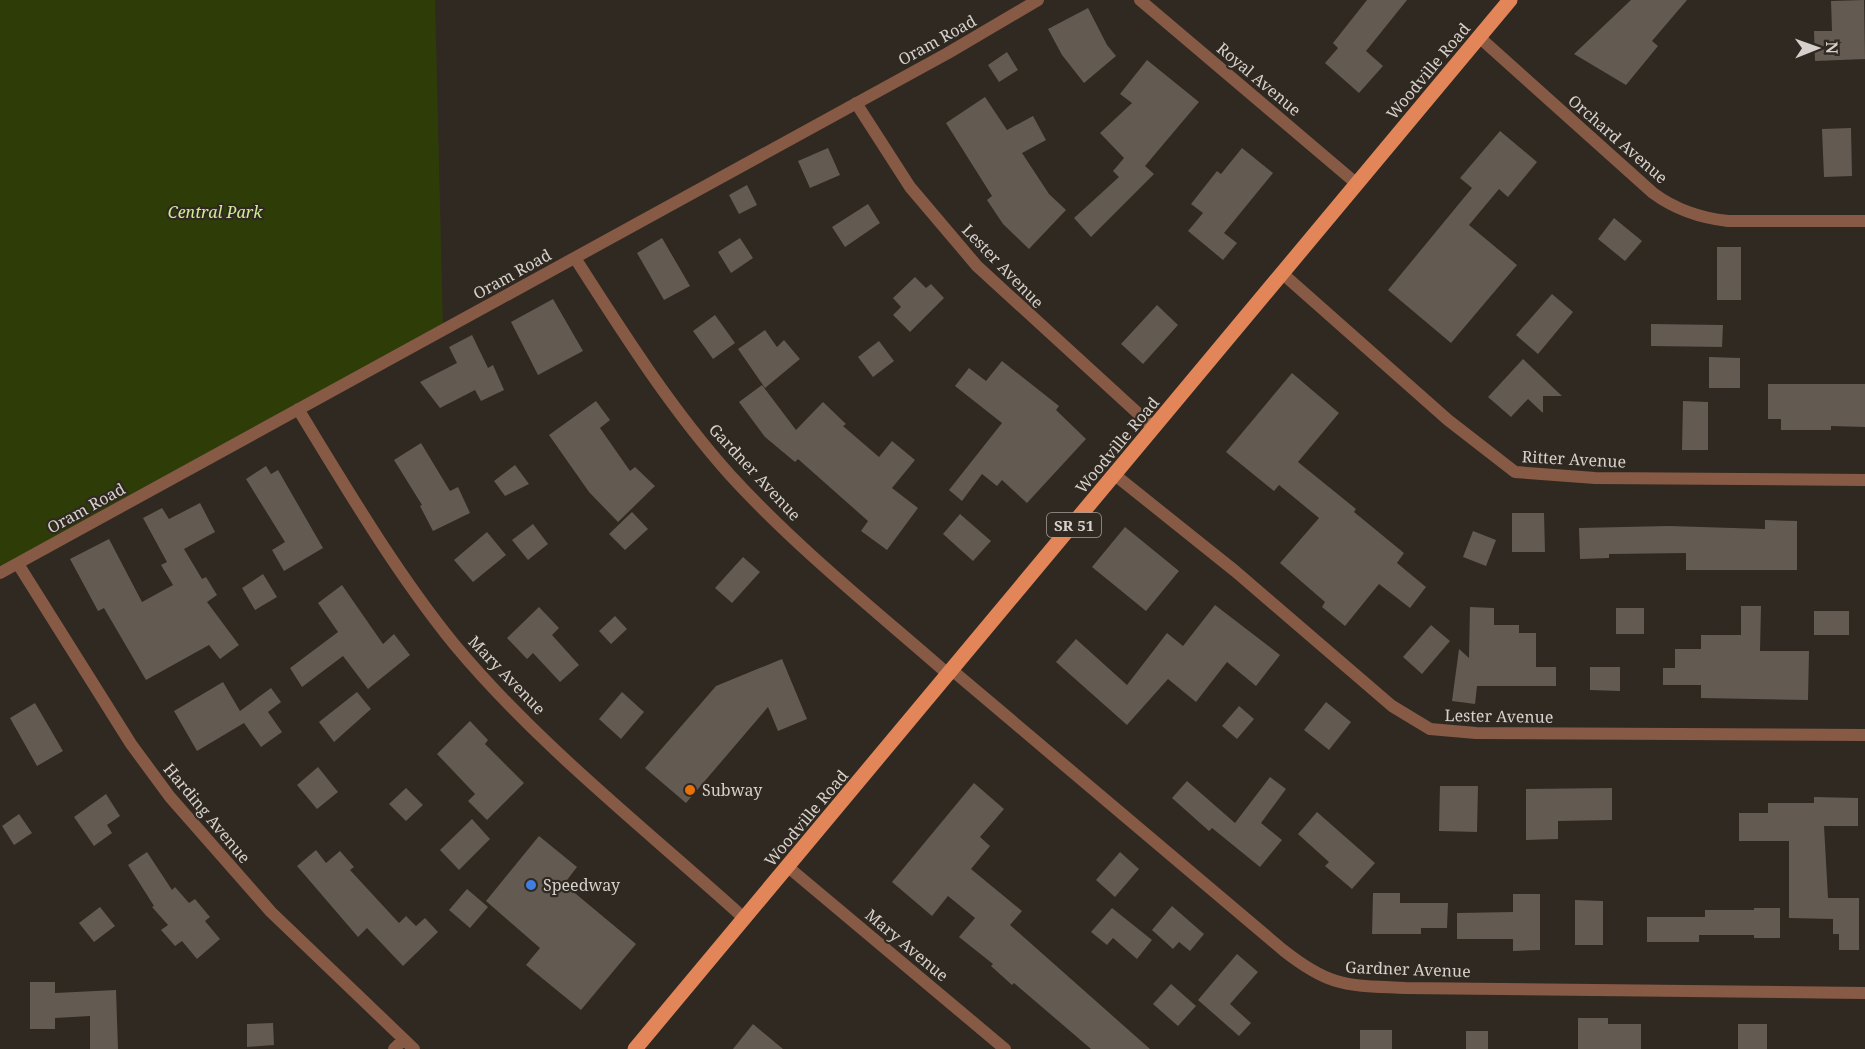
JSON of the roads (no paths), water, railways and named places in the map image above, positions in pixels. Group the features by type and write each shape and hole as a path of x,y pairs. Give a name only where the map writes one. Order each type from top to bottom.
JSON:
{"main road":[{"name":"Woodville Road","path":"635,1049 951,673 1510,0"}],"street":[{"name":"Oram Road","path":"0,573 856,103 1038,0"},
{"name":"Royal Avenue","path":"1140,0 1357,184"},
{"name":"Orchard Avenue","path":"1479,37 1641,182 1679,209 1709,219 1865,221"},
{"name":"Lester Avenue","path":"856,103 910,186 976,266 1032,320 1154,428"},
{"name":"Gardner Avenue","path":"575,258 651,373 731,476 791,535 951,673 1317,976 1335,982 1405,988 1865,993"},
{"name":"Ritter Avenue","path":"1282,274 1448,420 1515,472 1594,478 1865,480"},
{"name":"Mary Avenue","path":"298,409 413,589 468,659 558,752 745,919"},
{"name":"Lester Avenue","path":"1115,475 1234,571 1366,687 1405,715 1430,729 1476,733 1865,735"},
{"name":"Harding Avenue","path":"18,564 130,744 170,797 271,912 398,1044 414,1049"},
{"name":"Mary Avenue","path":"788,867 1005,1049"}],"place":[{"name":"Subway","path":"690,790"},
{"name":"Speedway","path":"531,885"}],"park label":[{"name":"Central Park","path":"215,212"}]}
